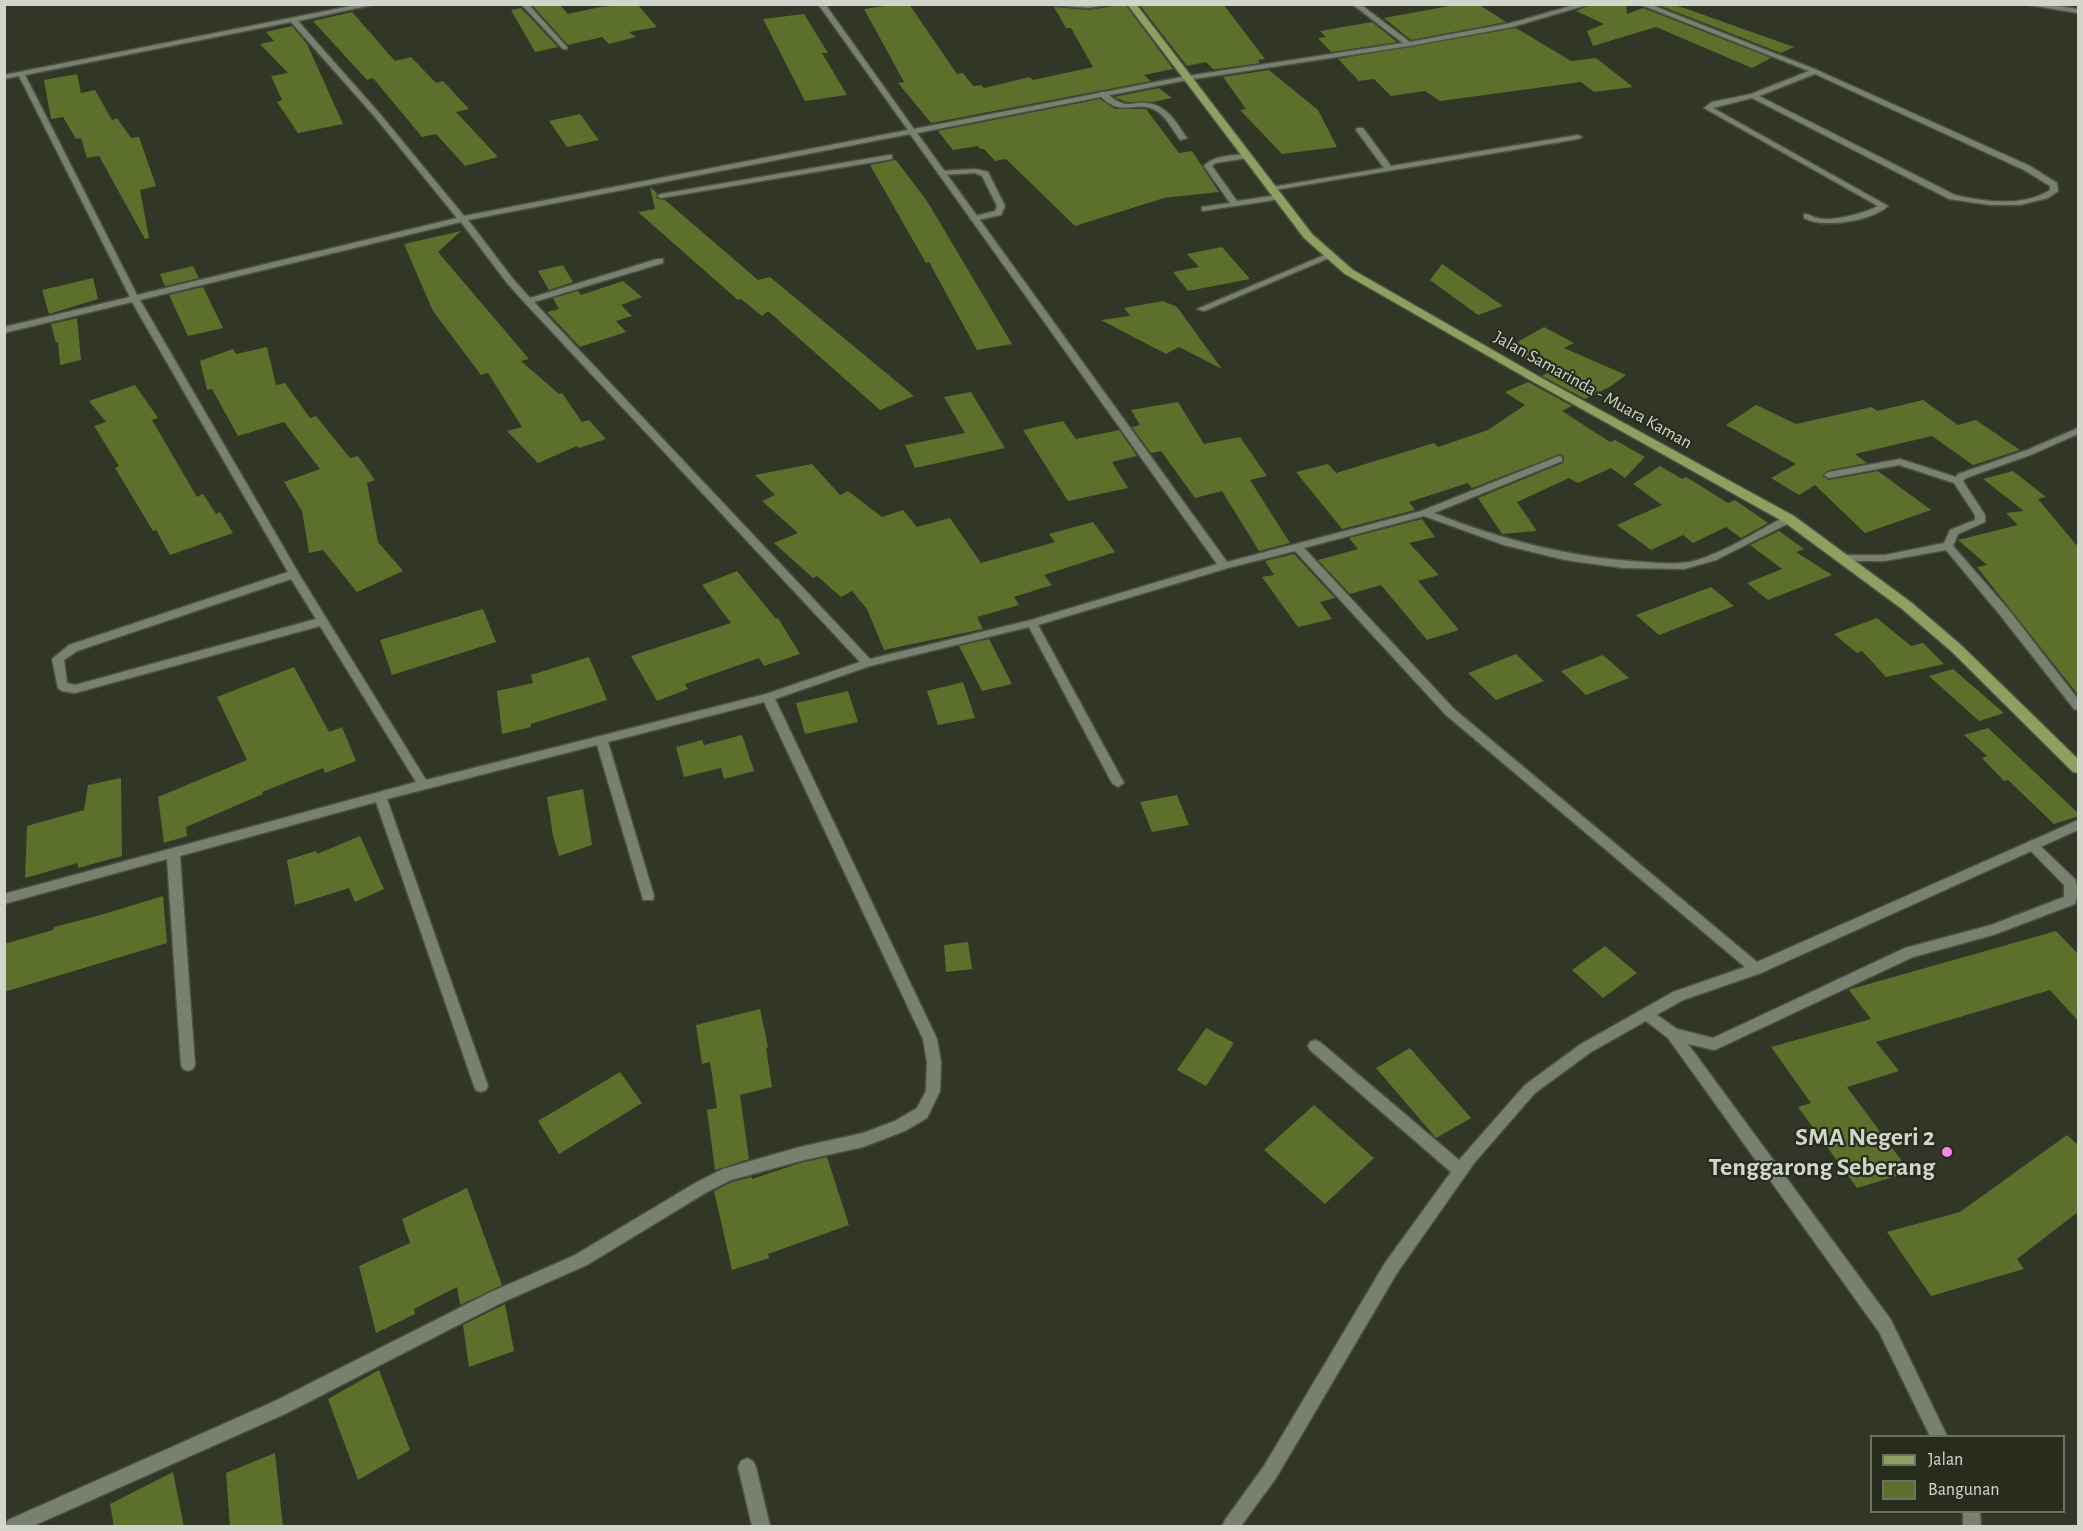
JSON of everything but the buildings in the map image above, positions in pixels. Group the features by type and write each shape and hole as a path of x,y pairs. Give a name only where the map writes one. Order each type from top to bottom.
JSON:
{"main road":[{"name":"Jalan Samarinda - Muara Kaman","path":"1131,4 1308,236 1349,272 1386,295 1789,519 1907,606 1956,648 2079,768"}],"street":[{"path":"4,77 373,4"},
{"path":"524,4 565,48"},
{"path":"821,4 1224,566"},
{"path":"1044,4 1079,6 1110,4"},
{"path":"1356,4 1409,44"},
{"path":"4,330 463,219 910,130 1187,78 1409,44 1512,25 1587,4"},
{"path":"1642,4 1815,72 2027,168 2054,185 2054,191 2044,198 2030,202 1968,201 1952,197 1754,96"},
{"path":"2026,4 2079,11"},
{"path":"2071,4 2079,11"},
{"path":"294,21 366,99 510,281 868,663"},
{"path":"1807,216 1821,222 1865,214 1884,206 1708,108 1715,104 1754,96 1815,72"},
{"path":"21,74 122,276 294,574 424,786"},
{"path":"1103,94 1111,104 1121,108 1155,107 1162,112 1183,138"},
{"path":"1359,130 1389,169"},
{"path":"1205,209 1389,169 1578,137"},
{"path":"782,156 793,173"},
{"path":"1235,204 1208,166 1213,160 1245,156"},
{"path":"661,196 890,157"},
{"path":"942,174 976,171 985,174 1001,206 998,213 974,219"},
{"path":"1201,309 1330,256"},
{"path":"528,301 660,261"},
{"path":"1958,481 1962,476 2030,453 2079,431"},
{"path":"4,899 380,796 768,697 868,663 1032,623 1224,566 1425,513 1559,459"},
{"path":"1829,475 1900,462 1958,481 1980,515 1980,522 1954,532 1948,546"},
{"path":"1425,513 1461,528 1550,553 1623,565 1670,567 1701,563 1789,519"},
{"path":"1842,558 1885,558 1948,546"},
{"path":"1948,546 2079,706"},
{"path":"1297,547 1450,712 1756,969"},
{"path":"294,574 73,648 58,659 62,685 75,689 324,621"},
{"path":"1032,623 1118,783"},
{"path":"14,1527 281,1407 495,1298 581,1260 702,1187 728,1174 862,1140 900,1126 922,1113 933,1091 930,1039 768,697"},
{"path":"601,740 648,896"},
{"path":"380,796 481,1086"},
{"path":"1231,1527 1270,1472 1391,1268 1460,1170 1530,1089 1586,1048 1678,996 1756,969 2079,825"},
{"path":"1673,1034 1714,1044 1910,952 1993,930 2070,900 2070,883 2032,845"},
{"path":"173,853 188,1065"},
{"path":"1647,1014 1673,1034 1886,1326 1938,1435"},
{"path":"1315,1046 1460,1170"},
{"path":"747,1467 761,1527"}],"place":[{"name":"SMA Negeri 2 Tenggarong Seberang","path":"1947,1152"}]}
